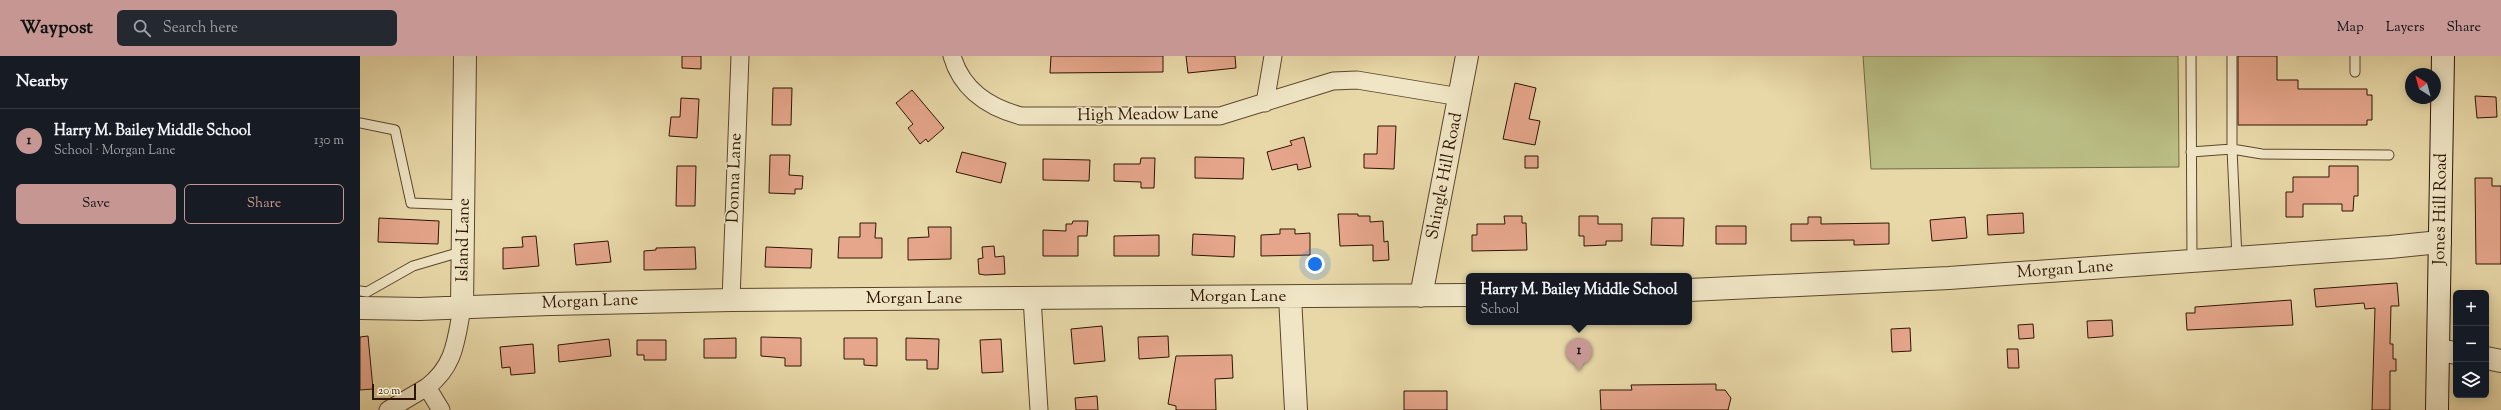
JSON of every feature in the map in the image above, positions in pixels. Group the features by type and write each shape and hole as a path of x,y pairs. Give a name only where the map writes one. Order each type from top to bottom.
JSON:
{"street":[{"name":"Island Lane","path":"388,410 427,387 441,376 451,359 462,308 464,251 465,56"},
{"name":"Donna Lane","path":"731,300 740,56"},
{"name":"High Meadow Lane","path":"952,56 964,81 974,94 990,105 1021,116 1220,116 1333,81 1358,80 1460,97"},
{"path":"1265,103 1273,56"},
{"name":"Shingle Hill Road","path":"1421,296 1467,56"},
{"name":"Jones Hill Road","path":"2437,410 2447,351 2440,242 2443,56"},
{"name":"Morgan Lane","path":"1692,290 1942,278 2237,258 2440,242"},
{"name":"Morgan Lane","path":"360,308 462,308 731,300 1466,295"},
{"path":"1290,297 1296,410"},
{"path":"1032,298 1039,410"},
{"path":"2489,359 2501,361"},
{"path":"427,387 441,410"}],"lane":[{"path":"2191,56 2192,261"},
{"path":"2232,56 2232,149 2237,258"},
{"path":"2355,56 2355,72"},
{"path":"360,123 395,130 411,203 464,206"},
{"path":"2191,152 2232,149 2262,154 2388,154"},
{"path":"360,291 367,292 413,266 464,251"}],"green space":[{"path":"1863,56 2178,56 2179,167 1871,169"}],"building":[{"path":"682,56 701,56 701,69 682,68"},
{"path":"1051,56 1163,56 1163,72 1050,73"},
{"path":"1186,56 1235,56 1236,68 1188,73"},
{"path":"2238,56 2277,56 2277,80 2298,80 2298,89 2367,89 2367,95 2372,95 2372,120 2367,120 2367,125 2238,125"},
{"path":"1515,83 1536,88 1529,119 1540,121 1535,145 1503,139"},
{"path":"773,88 792,88 791,125 772,125"},
{"path":"912,90 944,128 928,142 926,139 920,144 908,128 913,124 896,103"},
{"path":"2475,96 2496,97 2497,117 2477,118"},
{"path":"681,98 699,99 697,138 669,136 671,117 680,117"},
{"path":"1378,126 1396,126 1394,169 1364,168 1364,154 1377,154"},
{"path":"1304,137 1311,167 1298,170 1297,164 1272,170 1267,152 1292,145 1290,141"},
{"path":"962,152 1006,163 1001,183 956,172"},
{"path":"770,155 790,155 789,175 803,176 802,189 795,189 795,194 769,193"},
{"path":"1525,156 1538,156 1538,168 1525,168"},
{"path":"1195,157 1244,158 1243,179 1195,178"},
{"path":"1141,158 1155,158 1154,188 1141,188 1141,182 1114,181 1114,164 1140,164"},
{"path":"1043,159 1090,160 1089,181 1043,180"},
{"path":"677,166 696,166 695,206 676,206"},
{"path":"2329,166 2358,166 2358,196 2354,196 2353,211 2342,211 2342,204 2303,204 2303,217 2286,217 2286,192 2293,192 2293,177 2329,177"},
{"path":"2475,178 2492,178 2492,186 2501,186 2501,264 2476,264"},
{"path":"2023,213 2024,233 1988,235 1987,215"},
{"path":"1338,214 1358,214 1358,216 1370,216 1370,222 1383,221 1384,242 1388,241 1389,260 1373,261 1373,245 1340,246"},
{"path":"1504,216 1522,216 1522,223 1526,223 1527,250 1472,251 1472,235 1477,235 1477,224 1505,224"},
{"path":"1579,216 1598,216 1598,224 1622,224 1622,241 1606,241 1606,245 1584,246 1584,236 1579,236"},
{"path":"1808,217 1821,217 1821,224 1889,223 1889,244 1854,245 1854,240 1791,241 1791,224 1808,224"},
{"path":"1965,217 1967,238 1932,241 1930,220"},
{"path":"379,218 439,221 438,244 378,242"},
{"path":"1652,218 1684,218 1683,246 1651,245"},
{"path":"1073,221 1088,221 1087,236 1078,236 1078,256 1043,256 1043,230 1066,231 1066,224 1072,224"},
{"path":"860,223 876,223 875,238 882,238 882,258 838,258 839,237 860,237"},
{"path":"1716,226 1746,226 1746,244 1716,244"},
{"path":"928,227 951,227 951,259 908,260 908,238 929,237"},
{"path":"1280,229 1295,229 1295,234 1310,233 1310,255 1261,256 1261,235 1280,234"},
{"path":"1193,234 1235,236 1234,257 1192,255"},
{"path":"1159,235 1159,256 1114,256 1114,236"},
{"path":"536,236 539,266 503,269 503,248 523,247 522,237"},
{"path":"608,241 611,262 576,265 574,244"},
{"path":"994,246 995,257 1004,256 1005,274 979,274 978,259 983,258 982,247"},
{"path":"695,247 696,269 644,270 644,251 656,250 656,248"},
{"path":"766,247 812,249 811,268 765,267"},
{"path":"2397,283 2399,306 2391,306 2390,344 2393,344 2393,359 2396,359 2396,371 2390,371 2390,410 2372,410 2375,308 2365,309 2364,303 2316,307 2314,289"},
{"path":"2291,300 2293,325 2187,330 2186,313 2195,313 2195,307"},
{"path":"2112,320 2113,336 2088,338 2087,321"},
{"path":"2033,324 2034,338 2019,339 2018,325"},
{"path":"1102,326 1105,361 1074,364 1071,329"},
{"path":"1910,328 1911,351 1892,352 1891,329"},
{"path":"368,336 373,389 360,390 360,337"},
{"path":"1168,336 1169,357 1139,359 1138,337"},
{"path":"761,337 801,338 801,366 785,366 785,358 761,356"},
{"path":"736,338 736,358 704,358 704,339"},
{"path":"844,338 877,338 877,366 864,365 864,359 844,359"},
{"path":"906,338 939,339 938,369 927,369 927,360 906,360"},
{"path":"609,339 611,356 559,362 558,345"},
{"path":"1001,339 1003,372 982,373 980,340"},
{"path":"637,340 666,340 666,360 644,360 644,355 637,355"},
{"path":"533,344 535,373 511,375 510,367 502,368 500,347"},
{"path":"2007,349 2018,349 2019,368 2008,368"},
{"path":"1232,355 1233,378 1215,379 1216,410 1176,410 1176,406 1168,404 1176,356"},
{"path":"1716,384 1716,390 1725,390 1731,398 1728,410 1601,410 1600,390 1632,390 1631,385"},
{"path":"1404,391 1447,391 1447,410 1404,410"},
{"path":"1097,396 1098,410 1076,410 1075,398"}],"place":[{"name":"Harry M. Bailey Middle School","path":"1579,371"}]}
